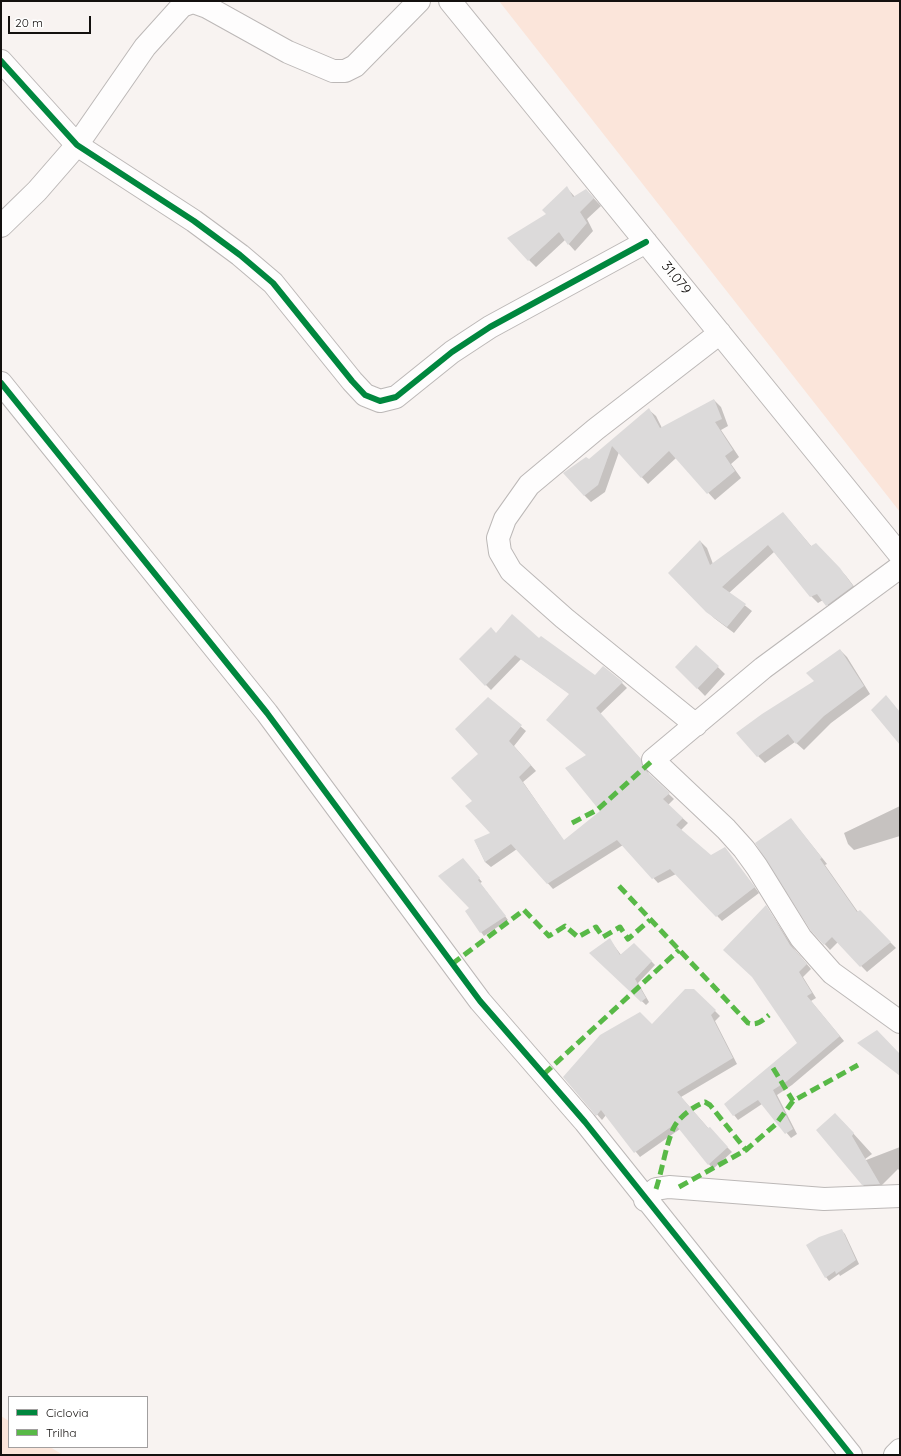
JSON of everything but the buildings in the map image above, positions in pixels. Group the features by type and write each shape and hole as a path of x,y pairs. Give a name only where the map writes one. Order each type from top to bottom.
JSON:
{"street":[{"path":"1,226 37,191 77,145 145,47 182,6 193,2 207,7 288,52 333,71 345,71 355,66 419,1"},
{"name":"31.079","path":"450,1 900,555"},
{"path":"1,61 77,145 194,221 240,255 273,283 365,395 380,401 396,397 452,352 490,327 646,242"},
{"path":"696,725 564,618 510,571 500,552 498,538 505,519 530,485 596,429 720,333"},
{"path":"1,383 267,713 480,1001 584,1122 645,1200 851,1455"},
{"path":"900,567 763,668 653,760 726,829 744,849 801,938 832,973 900,1021"},
{"path":"645,1200 656,1189 669,1187 824,1199 900,1196"},
{"path":"895,1455 900,1450"}],"shaded area":[{"path":"499,1 900,1 900,512"},
{"path":"1,1416 8,1420 8,1448 52,1448 63,1455 1,1455"}],"marked path":[{"path":"572,823 597,810 653,760"},
{"path":"619,886 748,1023 757,1023 769,1015"},
{"path":"452,964 524,910 549,936 565,926 578,937 596,927 603,937 620,927 628,939 650,920"},
{"path":"544,1074 679,950"},
{"path":"679,1187 746,1150 776,1124 793,1101 858,1065"},
{"path":"773,1068 793,1101"},
{"path":"656,1189 669,1141 676,1123 683,1115 705,1102 710,1105 746,1150"}],"cycle path":[{"path":"1,61 77,145 194,221 240,255 273,283 352,381 365,395 380,401 396,397 452,352 490,327 646,242"},
{"path":"1,383 267,713 480,1001 585,1122 851,1455"}]}
